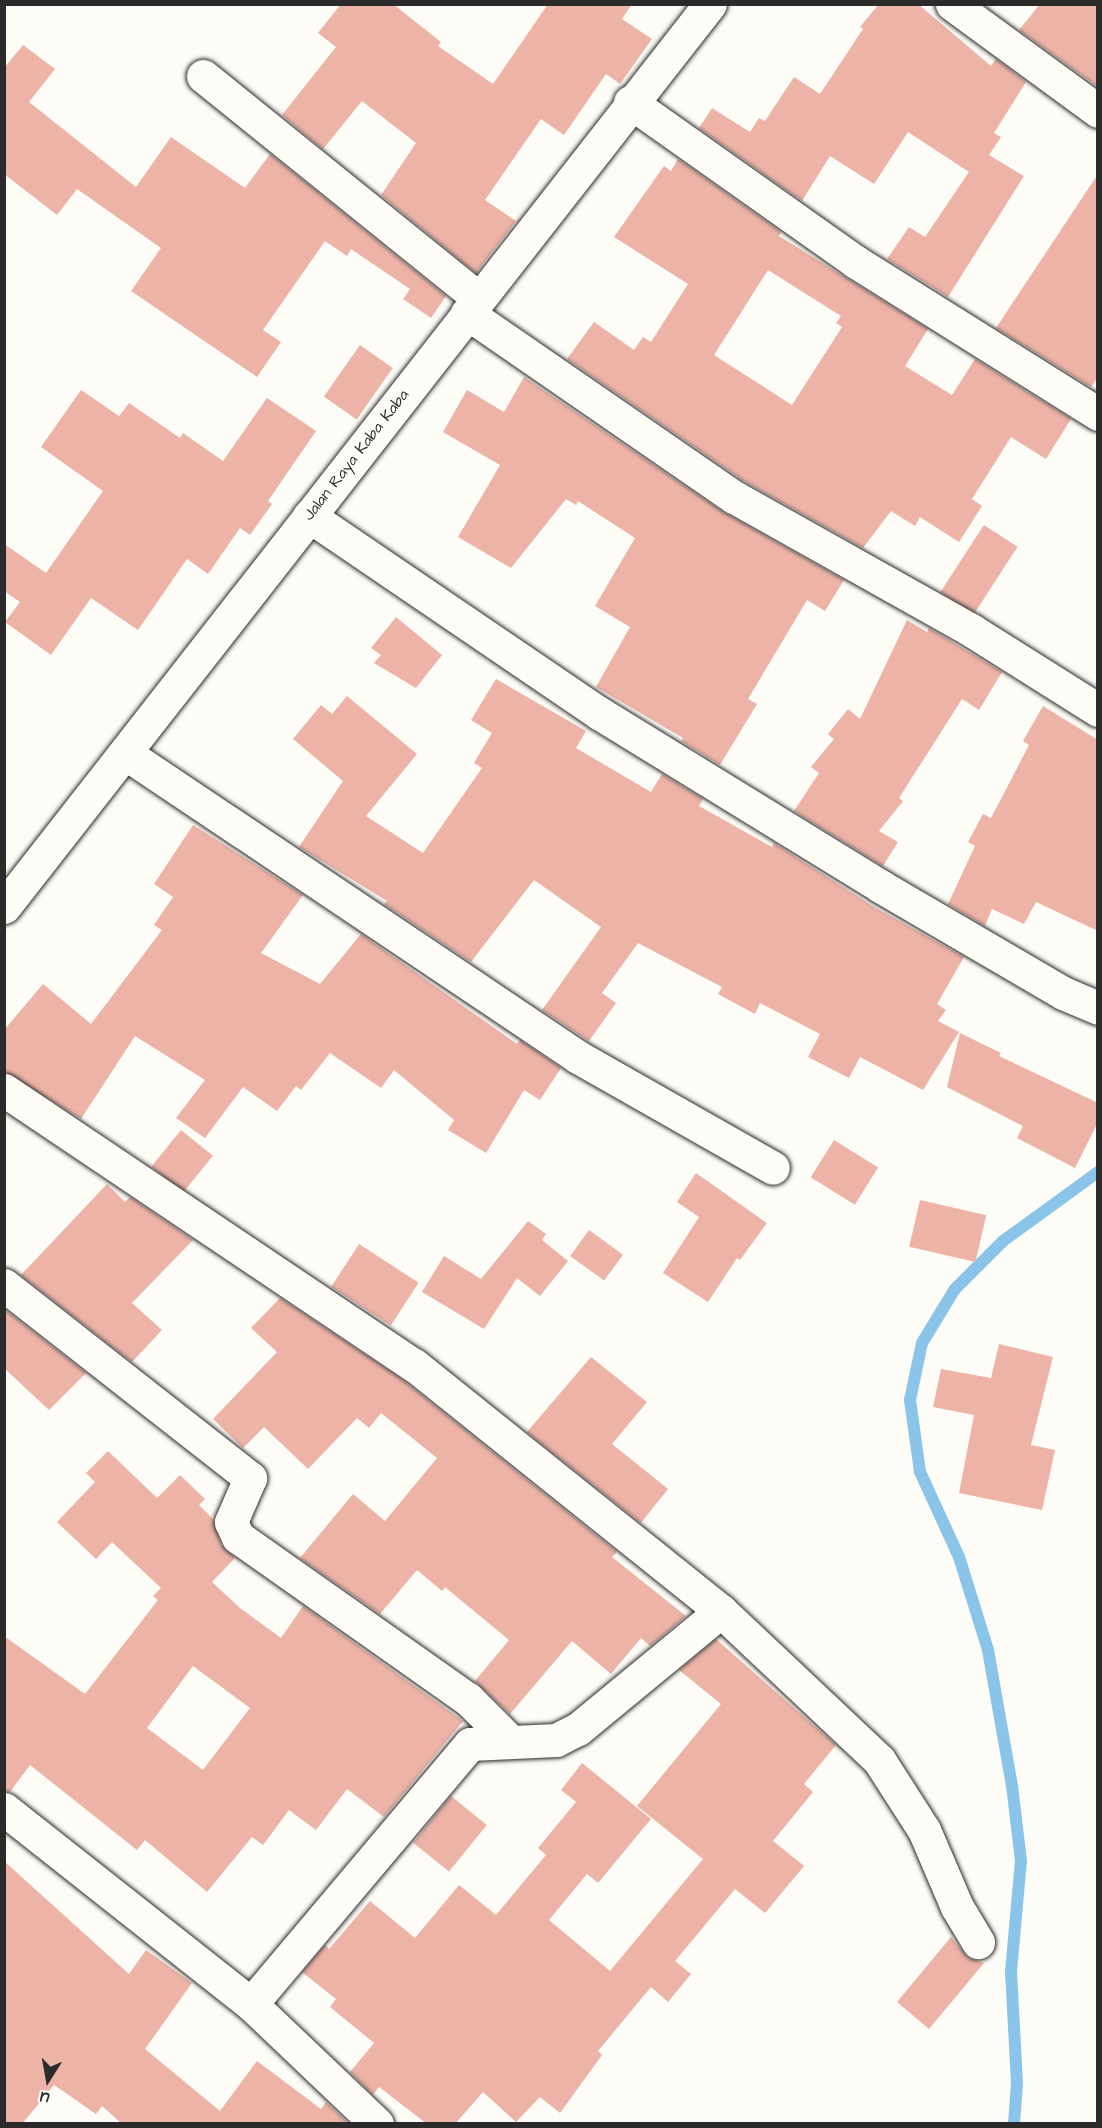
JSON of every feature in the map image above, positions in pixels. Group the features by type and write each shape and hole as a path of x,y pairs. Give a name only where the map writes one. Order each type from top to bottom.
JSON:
{"street":[{"name":"Jalan Raya Kaba Kaba","path":"8,896 125,753 630,102 710,4"},
{"path":"952,4 1098,111"},
{"path":"203,76 473,305 734,497 971,630 1098,710"},
{"path":"630,102 856,262 1098,414"},
{"path":"309,516 599,713 880,886 1063,993 1098,1008"},
{"path":"125,753 578,1057 773,1168"},
{"path":"4,1090 414,1365 721,1611 879,1760 924,1830 957,1907 978,1942"},
{"path":"4,1285 250,1478 231,1522 238,1537 468,1699 509,1740"},
{"path":"251,2004 456,1757 470,1744 509,1740 556,1740 578,1729 721,1611"},
{"path":"4,1809 251,2004 377,2124"}],"building":[{"path":"341,4 393,4 441,42 438,46 493,84 548,4 632,4 622,19 652,39 620,84 606,74 564,135 541,119 485,200 516,221 476,273 381,195 416,143 362,101 323,149 282,115 336,47 318,33"},
{"path":"879,4 918,4 991,66 996,59 1026,82 994,133 1001,137 989,155 1024,176 948,297 887,259 909,227 925,237 969,172 908,132 874,184 830,156 802,201 699,128 712,108 750,132 759,118 765,121 794,77 820,94 863,29 860,27"},
{"path":"1040,4 1098,4 1098,87 1019,30"},
{"path":"23,45 55,69 29,102 136,187 171,137 245,188 270,154 446,296 431,318 403,299 410,289 351,249 347,256 325,241 263,330 281,342 257,377 131,291 161,248 77,189 57,215 4,174 4,68"},
{"path":"678,159 781,232 779,236 928,329 905,366 952,395 975,359 1071,419 1046,459 1011,437 972,499 982,506 959,542 920,517 915,526 891,511 863,548 744,481 567,359 594,322 634,350 643,337 651,342 688,284 614,237 664,166 671,171","holes":["768,270 841,316 836,323 842,327 792,405 714,355"]},
{"path":"1098,174 1098,377 1091,387 996,328"},
{"path":"360,345 393,368 357,420 324,397"},
{"path":"524,377 723,512 844,580 825,611 807,600 748,699 757,704 720,765 681,741 683,738 596,687 630,627 595,606 635,538 578,501 576,505 566,499 511,568 458,537 500,465 443,432 467,390 504,412"},
{"path":"81,390 119,416 129,403 180,438 183,433 223,461 267,398 316,431 268,501 272,504 250,535 240,528 208,574 187,559 138,630 91,598 51,655 5,622 20,602 4,591 4,544 46,573 103,491 41,447"},
{"path":"984,525 1018,547 974,614 940,592"},
{"path":"396,617 442,655 416,688 374,663 381,655 371,648"},
{"path":"907,620 927,632 929,628 1002,672 979,710 962,699 899,798 903,801 879,831 898,842 883,866 794,811 819,773 811,767 834,739 828,734 848,709 860,719"},
{"path":"496,679 586,731 576,748 651,792 662,774 703,799 699,806 772,847 774,843 874,907 964,957 937,1004 946,1010 938,1021 959,1032 923,1090 860,1057 849,1078 808,1057 820,1034 760,1003 755,1014 718,994 722,987 638,943 602,993 616,1003 589,1041 542,1010 601,927 534,880 471,962 384,904 387,901 299,847 343,781 293,739 321,705 332,714 347,696 417,754 366,816 423,853 482,768 474,763 492,733 471,720"},
{"path":"1043,706 1098,740 1098,931 1036,902 1024,924 992,909 985,926 948,904 975,846 968,842 983,814 991,818 1029,745 1023,741"},
{"path":"193,825 303,895 261,953 320,984 361,934 517,1044 520,1040 561,1068 540,1100 524,1090 486,1153 448,1130 454,1120 394,1070 381,1088 330,1053 301,1090 296,1086 277,1111 243,1087 205,1138 176,1118 205,1080 135,1036 81,1119 4,1071 4,1030 43,984 91,1024 162,930 154,925 173,897 154,884"},
{"path":"960,1033 1001,1053 999,1056 1098,1103 1098,1122 1075,1168 1017,1138 1023,1126 947,1087"},
{"path":"181,1130 213,1156 183,1192 151,1167"},
{"path":"834,1140 878,1168 855,1205 811,1177"},
{"path":"696,1173 767,1223 740,1260 737,1258 708,1302 663,1273 699,1217 677,1202"},
{"path":"107,1184 125,1202 130,1197 193,1240 132,1303 162,1330 132,1362 21,1275"},
{"path":"920,1200 986,1215 975,1262 909,1247"},
{"path":"528,1221 546,1234 542,1240 568,1261 540,1296 517,1278 484,1329 422,1292 444,1256 481,1279"},
{"path":"589,1230 623,1255 604,1281 570,1256"},
{"path":"359,1244 419,1283 391,1325 331,1287"},
{"path":"280,1298 403,1380 617,1552 612,1557 686,1616 650,1646 641,1638 611,1674 572,1641 510,1714 475,1681 509,1640 445,1587 442,1591 417,1570 380,1614 300,1558 353,1494 385,1521 437,1458 381,1413 369,1428 357,1418 308,1469 264,1427 243,1448 213,1419 277,1352 251,1328"},
{"path":"4,1309 86,1373 49,1410 4,1368"},
{"path":"999,1344 1053,1357 1031,1445 1055,1450 1042,1510 959,1493 974,1415 933,1407 941,1369 991,1378"},
{"path":"591,1357 647,1402 612,1444 668,1489 641,1523 527,1432"},
{"path":"108,1451 157,1498 180,1475 205,1499 199,1505 213,1519 221,1545 235,1558 212,1582 240,1608 281,1638 303,1606 463,1721 384,1817 347,1789 316,1830 289,1810 263,1845 252,1837 207,1892 145,1840 137,1850 30,1765 10,1792 4,1791 4,1636 85,1694 158,1600 153,1596 161,1588 112,1542 96,1559 57,1522 95,1482 86,1473","holes":["193,1666 250,1708 203,1770 147,1728"]},
{"path":"716,1639 836,1745 804,1784 813,1792 773,1841 804,1866 765,1913 735,1889 675,1961 691,1974 668,2002 651,1987 598,2051 602,2055 560,2113 540,2097 516,2122 483,2092 455,2124 427,2124 379,2087 373,2095 350,2072 374,2043 330,2007 336,1999 302,1972 325,1945 329,1949 370,1901 415,1938 459,1885 496,1915 546,1855 538,1848 576,1802 561,1790 582,1763 651,1819 598,1883 587,1874 549,1920 610,1971 703,1859 637,1806 721,1704 679,1670"},
{"path":"451,1796 487,1825 449,1872 413,1843"},
{"path":"4,1861 129,1974 146,1950 192,1983 145,2049 220,2111 257,2061 321,2109 326,2102 349,2124 122,2124 102,2106 96,2114 54,2085 22,2124 4,2124"},
{"path":"951,1937 968,1958 984,1963 929,2029 897,2002"}],"waterway":[{"path":"1014,2124 1017,2083 1011,1972 1021,1861 1012,1786 988,1650 959,1557 920,1472 910,1400 922,1343 955,1289 1003,1241 1098,1172"}]}
